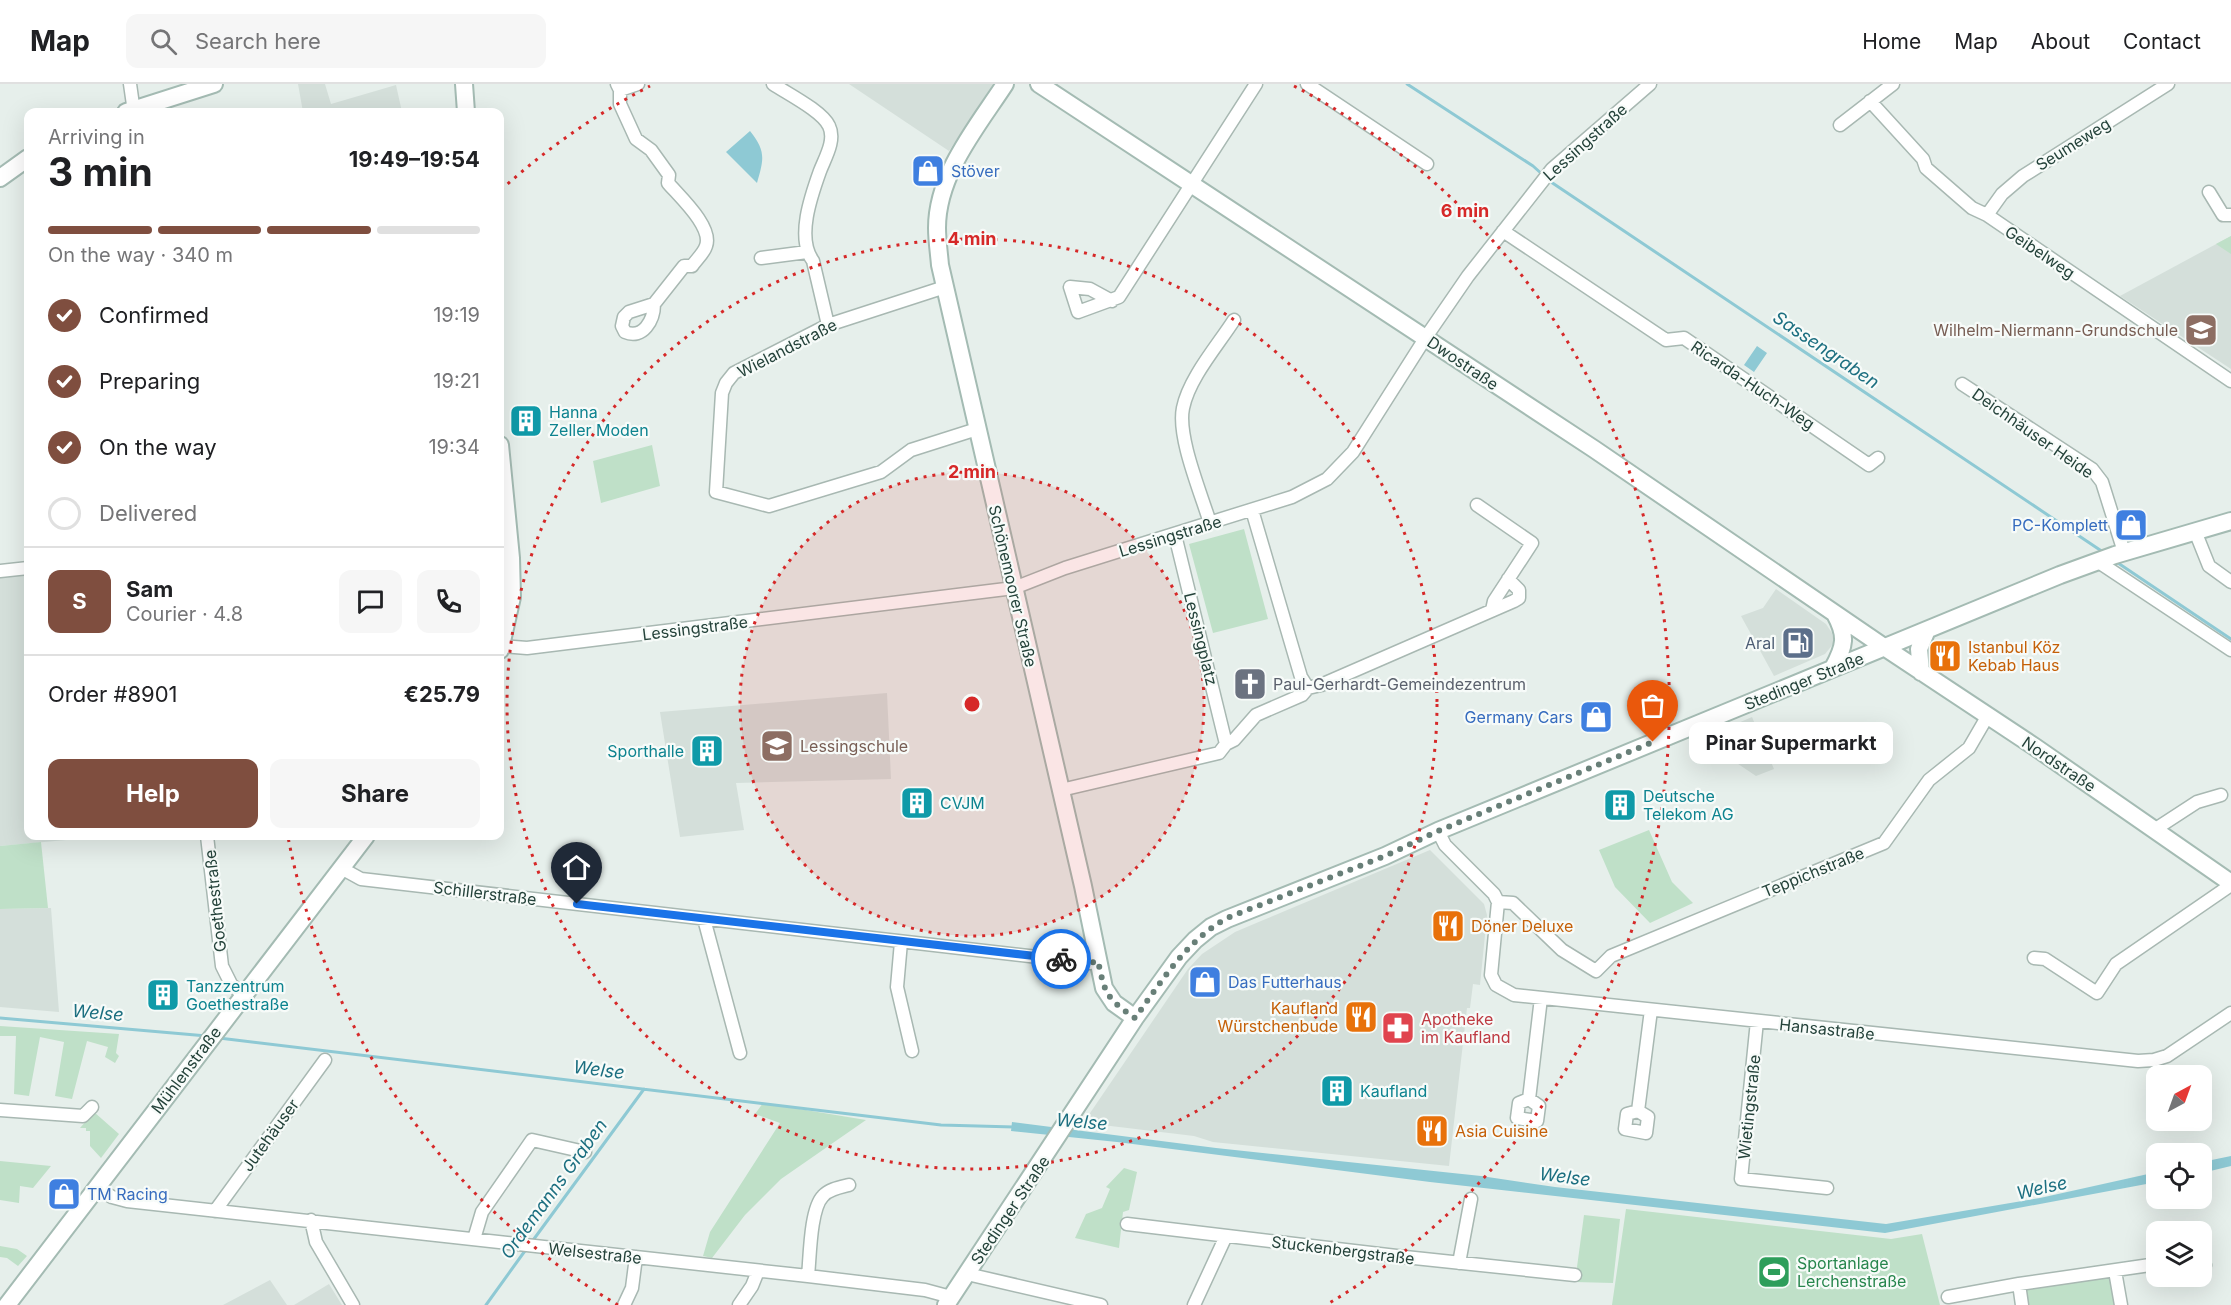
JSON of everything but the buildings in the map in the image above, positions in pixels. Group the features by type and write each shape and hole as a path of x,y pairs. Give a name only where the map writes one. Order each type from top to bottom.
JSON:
{"street":[{"path":"130,84 132,108"},
{"path":"144,108 214,84"},
{"path":"464,84 466,108"},
{"path":"638,84 619,87 620,104 636,139 651,150 669,175 668,183 704,225 707,236 706,247 692,266 684,266 654,304"},
{"path":"773,84 821,116 830,127 831,140 816,183 806,227 807,252 813,261 828,325"},
{"name":"Schönemoorer Straße","path":"1005,84 958,156 943,191 937,227 940,265 1061,790 1104,988 1114,1003 1135,1018"},
{"name":"Dwostraße","path":"1039,84 1602,455 1884,647"},
{"path":"1112,301 1119,297 1256,84"},
{"path":"1307,84 1427,164"},
{"name":"Lessingstraße","path":"504,648 527,648 1014,588 1065,568 1292,497 1327,479 1353,452 1468,276 1552,169 1650,84"},
{"path":"1840,124 1893,84"},
{"name":"Seumeweg","path":"1987,215 2002,194 2023,176 2168,84"},
{"name":"Geibelweg","path":"1870,101 1923,159 1926,168 1972,208 1987,215 2231,381"},
{"path":"0,178 24,161"},
{"path":"2209,192 2223,215 2231,215"},
{"name":"Ricarda-Huch-Weg","path":"1503,231 1666,340 1684,338 1869,465 1878,458"},
{"path":"761,258 807,252"},
{"name":"Wielandstraße","path":"945,287 828,325 734,373 722,393 716,492 769,506 880,472 911,450 977,429"},
{"path":"1210,523 1182,429 1183,407 1193,382 1234,320"},
{"name":"Deichhäuser Heide","path":"1962,384 2092,469 2102,482 2110,557"},
{"path":"504,486 511,558 504,617"},
{"path":"1477,505 1532,543 1494,601 1492,610"},
{"path":"1252,510 1301,677 1308,688"},
{"name":"Stedinger Straße","path":"948,1301 1135,1018 1179,957 1211,927 1884,647 2110,557 2231,521"},
{"path":"2195,531 2209,566 2231,582"},
{"name":"Lessingplatz","path":"1175,535 1226,744"},
{"path":"2110,557 2231,650"},
{"path":"0,571 24,568"},
{"path":"1061,790 1219,753 1256,715 1302,694 1308,688 1321,685 1519,598 1519,590 1508,579"},
{"path":"1833,668 1843,649 1844,640 1835,614"},
{"path":"1922,672 1919,649 1927,630"},
{"name":"Nordstraße","path":"1884,647 2231,884"},
{"name":"Teppichstraße","path":"1498,902 1513,903 1562,950 1596,971 1611,956 1884,843 1929,780 1969,748 1988,717"},
{"path":"2154,830 2197,802 2221,795"},
{"path":"1438,831 1445,845 1494,894 1498,902"},
{"name":"Goethestraße","path":"207,840 222,966 231,984 243,995"},
{"name":"Mühlenstraße","path":"7,1305 363,840"},
{"name":"Schillerstraße","path":"341,868 361,879 901,942 1090,963 1098,961"},
{"path":"2034,958 2045,959 2097,993 2116,964 2231,884"},
{"name":"Hansastraße","path":"1498,902 1491,975 1496,985 1514,995 2138,1061 2167,1056 2231,1013"},
{"path":"704,919 740,1053"},
{"path":"901,942 897,987 912,1051"},
{"path":"1529,1099 1541,998"},
{"path":"1638,1111 1651,1010"},
{"name":"Wietingstraße","path":"1757,1021 1741,1179 1827,1188"},
{"name":"Jutehäuser","path":"215,1211 325,1060"},
{"path":"0,1110 83,1116 92,1107"},
{"path":"474,1239 482,1212 532,1140 585,1152"},
{"path":"808,1276 815,1208 823,1196 836,1188 849,1185"},
{"name":"Welsestraße","path":"97,1188 112,1197 127,1201 925,1290 948,1301"},
{"path":"1459,1263 1471,1199"},
{"path":"311,1220 316,1242 353,1305"},
{"name":"Stuckenbergstraße","path":"1127,1224 1575,1275"},
{"path":"1194,1305 1226,1236"},
{"path":"624,1305 632,1288 636,1257"},
{"path":"1948,1297 2019,1284 2146,1266"},
{"path":"739,1305 752,1286 758,1271"},
{"path":"2115,1271 2121,1305"},
{"path":"967,1274 1101,1305"},
{"path":"2019,1284 2022,1305"}],"shaded area":[{"path":"298,84 325,84 331,104 396,85 401,108 302,108"},
{"path":"849,84 993,84 949,151"},
{"name":"Wilhelm-Niermann-Grundschule","path":"2231,236 2231,369 2120,296"},
{"path":"24,575 24,840 66,840 0,846 0,578"},
{"path":"1776,589 1826,624 1832,633 1834,643 1825,654 1774,676 1741,616 1763,608"},
{"name":"Lessingschule","path":"887,693 891,779 736,783 744,830 680,837 660,712"},
{"path":"1752,717 1774,769 1756,776 1701,739"},
{"path":"1430,850 1484,904 1487,915 1480,985 1473,984 1470,1008 1467,1008 1449,1166 1213,1142 1194,1136 1094,1124 1086,1119 1188,969 1202,954 1235,932"},
{"path":"51,908 59,1012 0,1007 0,909"},
{"path":"270,1280 287,1305 223,1305"},
{"path":"329,1284 342,1305 294,1305"}],"green space":[{"path":"2231,236 2231,254 2216,244"},
{"path":"652,445 660,486 601,503 593,461"},
{"path":"1244,529 1268,619 1213,633 1189,544"},
{"path":"1649,830 1672,882 1693,903 1650,923 1615,887 1599,850"},
{"path":"41,842 48,908 0,909 0,846"},
{"path":"0,1026 119,1034 116,1053 119,1056 115,1063 105,1057 108,1047 87,1041 72,1099 55,1096 64,1042 40,1037 29,1096 14,1094 16,1036 0,1036"},
{"path":"763,1103 866,1120 781,1179 745,1215 712,1258 703,1256 710,1232 780,1123 755,1114"},
{"path":"94,1112 119,1134 101,1158 90,1146 90,1131 80,1128"},
{"path":"0,1161 51,1166 33,1188 20,1186 19,1203 0,1200"},
{"path":"1124,1168 1137,1172 1129,1210 1123,1212 1119,1248 1075,1238 1086,1214 1102,1208 1110,1189 1106,1187"},
{"name":"Sportanlage Lerchenstraße","path":"1626,1209 1891,1239 1922,1234 1940,1305 1612,1305"},
{"path":"1584,1215 1620,1219 1613,1283 1575,1282"},
{"path":"0,1246 17,1249 27,1256 18,1266 7,1258 0,1257"},
{"path":"2113,1274 2118,1305 2028,1305 2024,1286"}],"water":[{"path":"750,131 759,144 762,156 757,183 726,152"},
{"path":"1757,346 1767,353 1754,372 1744,365"},
{"path":"1012,1122 1216,1148 1481,1176 1555,1187 1886,1224 2040,1198 2146,1174 2146,1184 1885,1233 1430,1182 1117,1142 1011,1131"},
{"path":"2231,1156 2231,1166 2212,1171 2212,1160"}],"waterway":[{"name":"Sassengraben","path":"1407,84 1533,166 1543,175"},
{"name":"Sassengraben","path":"1548,180 2103,552"},
{"name":"Sassengraben","path":"2115,561 2231,639"},
{"name":"Welse","path":"0,1018 207,1036"},
{"name":"Welse","path":"219,1038 941,1125 1014,1127"},
{"name":"Ordemanns Graben","path":"531,1243 644,1089"},
{"name":"Ordemanns Graben","path":"486,1305 527,1248"}],"way so far":[{"path":"1061,959 1090,963 1098,961 1108,996 1135,1018 1179,957 1211,927 1227,918 1385,856 1438,831 1653,742"}],"place":[{"name":"Stöver","path":"928,171"},
{"name":"Wilhelm-Niermann-Grundschule","path":"2201,330"},
{"name":"Hanna Zeller Moden","path":"526,421"},
{"name":"PC-Komplett","path":"2131,525"},
{"name":"Aral","path":"1798,643"},
{"name":"Istanbul Köz Kebab Haus","path":"1945,656"},
{"name":"Paul-Gerhardt-Gemeindezentrum","path":"1250,684"},
{"name":"Germany Cars","path":"1596,717"},
{"name":"Pinar Supermarkt","path":"1653,742"},
{"name":"Lessingschule","path":"777,746"},
{"name":"Sporthalle","path":"707,751"},
{"name":"CVJM","path":"917,803"},
{"name":"Deutsche Telekom AG","path":"1620,805"},
{"name":"Döner Deluxe","path":"1448,926"},
{"name":"Das Futterhaus","path":"1205,982"},
{"name":"Tanzzentrum Goethestraße","path":"163,995"},
{"name":"Kaufland Würstchenbude","path":"1361,1017"},
{"name":"Apotheke im Kaufland","path":"1398,1028"},
{"name":"Kaufland","path":"1337,1091"},
{"name":"Asia Cuisine","path":"1432,1131"},
{"name":"TM Racing","path":"64,1194"},
{"name":"Sportanlage Lerchenstraße","path":"1774,1272"}],"route":[{"path":"577,904 1061,959"}]}
